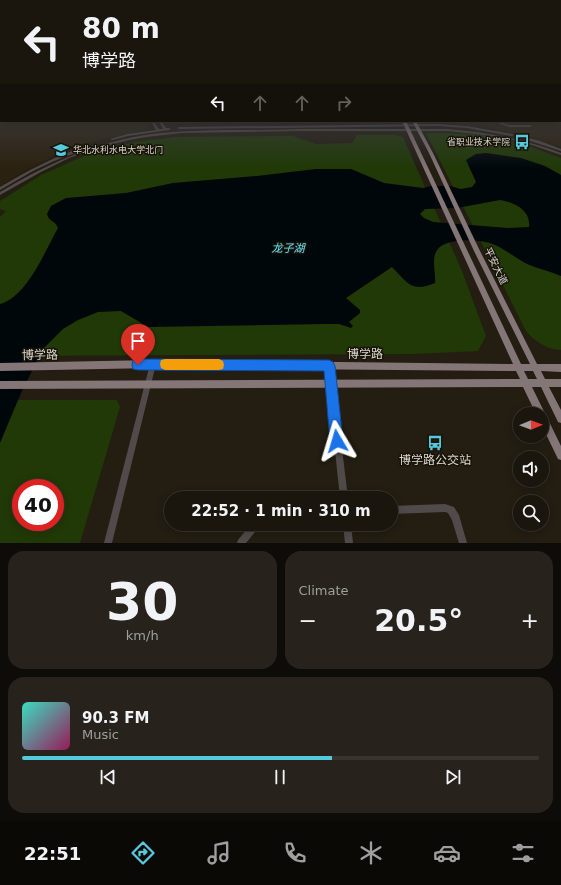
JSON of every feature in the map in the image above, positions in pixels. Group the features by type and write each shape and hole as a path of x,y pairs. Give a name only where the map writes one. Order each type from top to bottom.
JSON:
{"main road":[{"name":"平安大道","path":"415,123 561,419"},
{"path":"406,125 463,251 537,407"},
{"name":"博学路","path":"0,367 153,364 561,368"},
{"path":"0,385 561,383"},
{"path":"549,431 561,456"}],"street":[{"path":"153,122 158,130"},
{"path":"160,122 165,131"},
{"path":"497,122 509,126 530,126"},
{"path":"0,189 27,172 71,152 119,137 158,130 406,125 415,123 467,127 500,132 539,142 561,150"},
{"path":"406,125 419,130 482,132 519,140 561,154"},
{"path":"0,194 31,175 70,157 112,143 165,131"},
{"path":"108,543 153,364"},
{"path":"329,366 343,491"},
{"path":"398,510 445,508 451,510 456,518 463,543"},
{"path":"241,543 250,531"},
{"path":"348,531 349,543"}],"shaded area":[{"path":"0,122 147,122 149,126 144,130 84,144 65,151 26,170 0,186"},
{"path":"168,122 280,122 168,123"},
{"path":"434,122 561,122 561,147 534,138 493,128"}],"green space":[{"path":"428,133 471,134 496,137 521,143 561,158 561,350 556,350 542,344 526,331 427,135"},
{"path":"357,135 395,135 403,137 462,271 486,336 478,351 415,354 0,356 0,217 6,211 0,209 0,201 41,175 93,152 135,142 175,137 293,136 316,144 352,143"},
{"path":"0,400 117,400 120,407 80,543 0,543"}],"water":[{"name":"龙子湖","path":"486,153 521,158 545,166 561,175 561,276 527,264 495,245 482,241 464,240 448,243 437,250 434,258 435,283 427,286 415,287 406,282 392,267 346,298 360,310 360,313 349,322 353,326 351,328 339,324 148,327 121,311 98,312 78,320 63,329 43,349 21,393 0,443 0,304 10,300 27,283 58,228 56,224 50,220 47,214 51,206 66,198 126,193 173,183 257,176 316,169 351,169 384,183 423,188 431,186 450,186 461,189 472,187 476,182 466,160 476,154","holes":["500,200 511,203 520,208 527,216 529,227 508,228 433,222 424,218 420,214 425,209 457,208"]}],"slow traffic":[{"path":"165,364 219,365"}],"place":[{"name":"省职业技术学院","path":"522,142"},
{"name":"华北水利水电大学北门","path":"61,150"},
{"name":"博学路公交站","path":"435,443"}],"route":[{"path":"138,365 329,366 337,441"}]}
